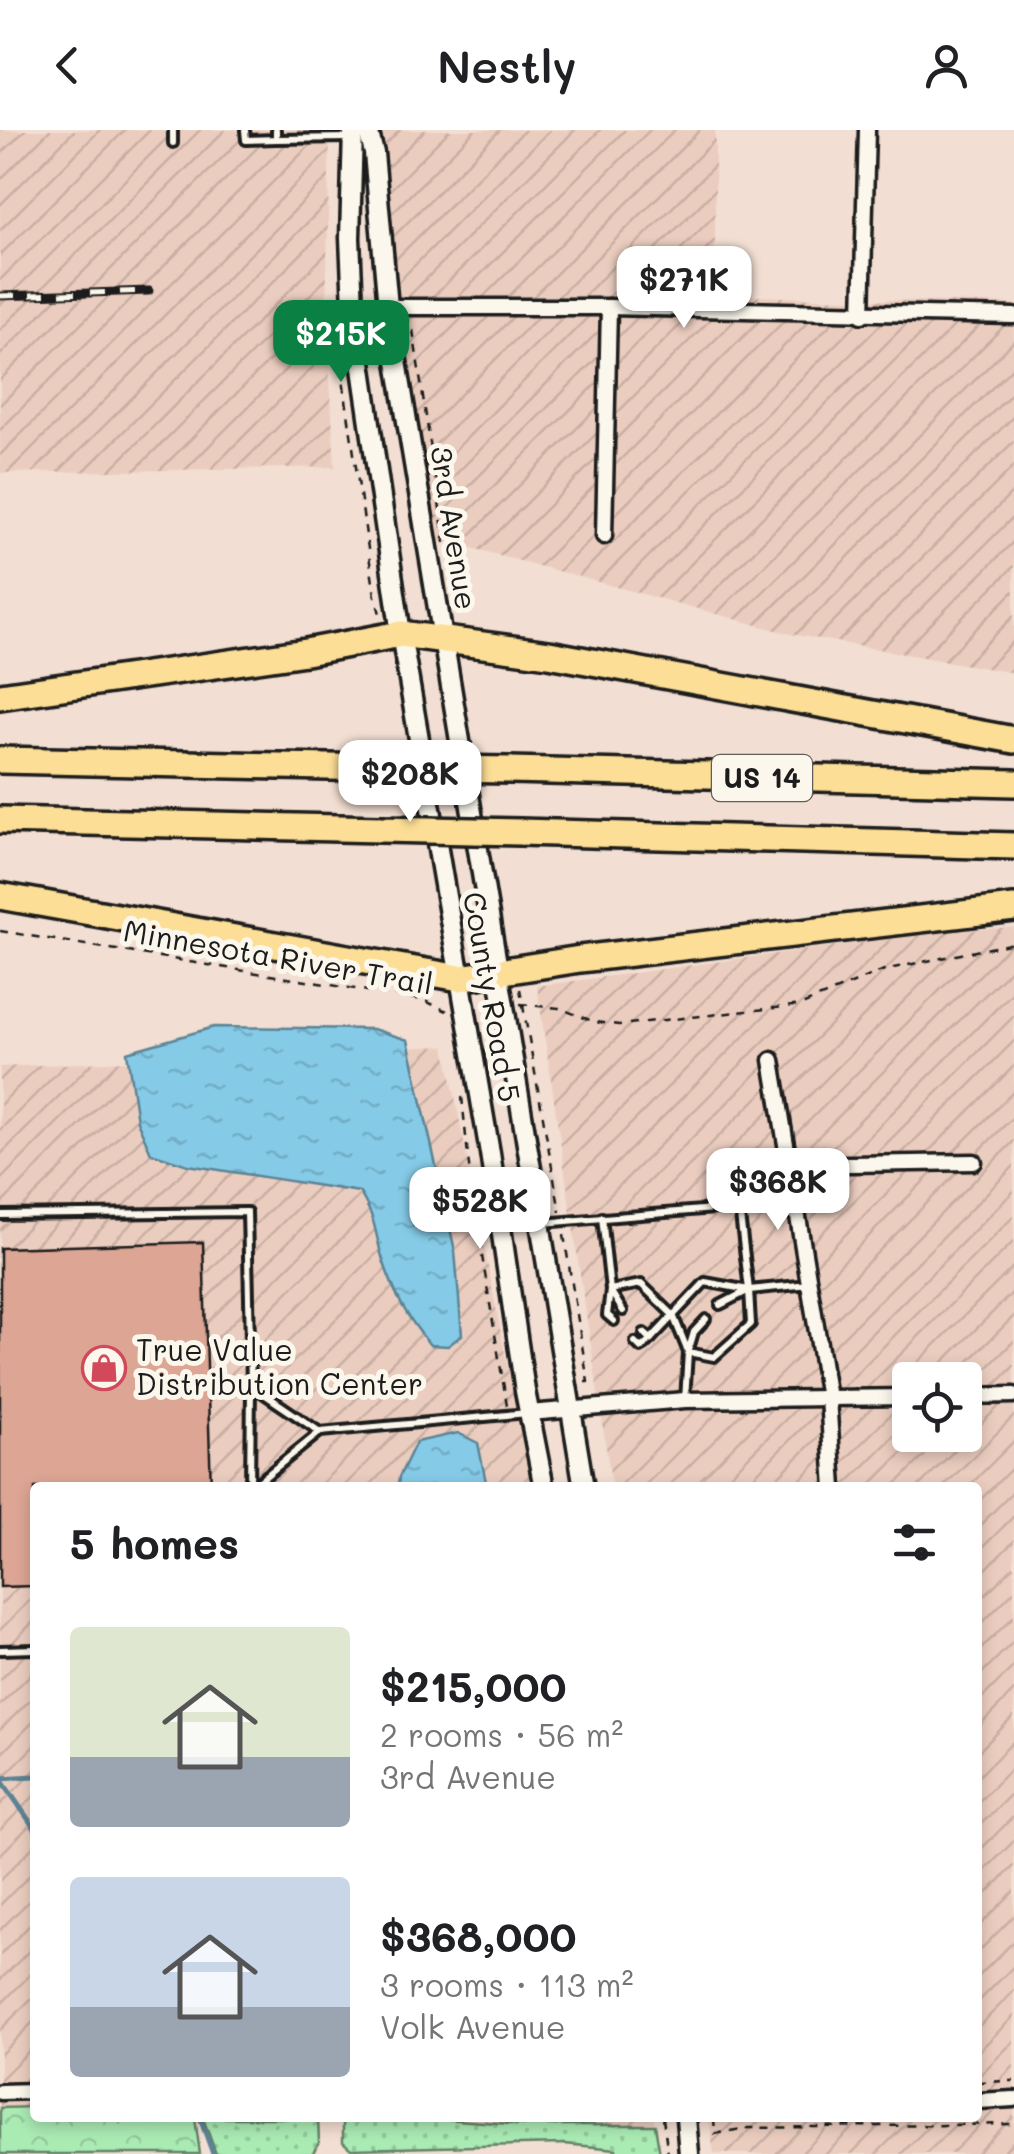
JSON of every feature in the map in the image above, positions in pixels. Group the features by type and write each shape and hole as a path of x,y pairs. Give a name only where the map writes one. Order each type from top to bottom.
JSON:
{"highway":[{"path":"0,696 394,636 549,654 1014,740"},
{"name":"US 14","path":"0,760 1014,783"},
{"name":"US 14","path":"0,820 1014,846"},
{"path":"0,896 460,978 580,959 1014,908"}],"street":[{"path":"862,315 867,130"},
{"path":"358,133 353,307 394,636"},
{"name":"3rd Avenue","path":"358,133 374,153 388,306 444,639"},
{"path":"353,307 609,307 1014,316"},
{"path":"604,536 609,307"},
{"name":"County Road 5","path":"394,636 465,1008 519,1414 542,1482"},
{"name":"County Road 5","path":"444,639 583,1482"},
{"path":"772,1060 828,1398 834,1482"},
{"path":"789,1165 974,1162"},
{"path":"982,1396 1014,1395"},
{"path":"519,1414 686,1400 892,1397"},
{"path":"0,2092 30,2091"},
{"path":"982,2100 1014,2100"},
{"path":"686,2122 688,2154"}],"lane":[{"path":"173,130 174,143"},
{"path":"245,130 246,140 276,134 358,133"},
{"path":"541,1223 739,1207 751,1324 714,1357 688,1352"},
{"path":"0,1215 247,1212 250,1482"},
{"path":"602,1217 610,1290 607,1315 614,1321"},
{"path":"636,1342 641,1348 648,1336 705,1282 749,1290 810,1284"},
{"path":"610,1290 641,1284 673,1316 688,1352"},
{"path":"610,1290 623,1311"},
{"path":"720,1305 749,1290"},
{"path":"686,1400 688,1352 694,1332 706,1320"},
{"path":"251,1385 320,1432"},
{"path":"258,1482 320,1432 519,1414"},
{"path":"0,1650 30,1650"}],"path":[{"path":"339,352 375,596 394,636"},
{"name":"Minnesota River Trail","path":"0,931 423,1000 449,1011 465,1008"},
{"path":"504,1003 558,1008 608,1024 773,1010 823,997 884,970 1014,943"},
{"path":"462,1100 472,1196 519,1414"},
{"path":"982,2082 1014,2081"},
{"path":"664,2122 668,2154"},
{"path":"714,2122 715,2134 747,2128 1014,2124"}],"shaded area":[{"path":"0,130 330,130 326,311 335,467 0,473"},
{"path":"380,130 715,130 715,295 1014,304 1014,673 791,634 439,539 401,323"},
{"path":"1014,927 1014,2154 714,2154 710,2122 982,2122 982,1482 611,1482 537,986 930,933"},
{"path":"445,1046 530,1482 30,1482 30,2107 0,2108 0,1067"},
{"path":"483,2122 655,2125 525,2125"}],"green space":[{"path":"30,2107 30,2122 196,2122 200,2154 0,2154 0,2108"},
{"path":"204,2122 318,2122 319,2143 312,2154 216,2154"},
{"path":"343,2122 655,2125 660,2154 617,2154 616,2149 564,2144 351,2149 343,2142"}],"water":[{"path":"214,1027 373,1029 408,1040 455,1251 462,1335 448,1346 430,1345 402,1305 359,1192 188,1165 151,1153 137,1121 127,1052"},
{"path":"458,1433 478,1443 486,1482 398,1482 416,1442"}],"building":[{"name":"True Value Distribution Center","path":"203,1242 211,1482 30,1482 30,1586 0,1587 0,1248"}],"waterway":[{"path":"0,1778 30,1776"},
{"path":"0,1778 30,1822"},
{"path":"201,2122 213,2154"}],"railway":[{"path":"0,296 149,291"}],"place":[{"name":"True Value Distribution Center","path":"104,1368"}]}
